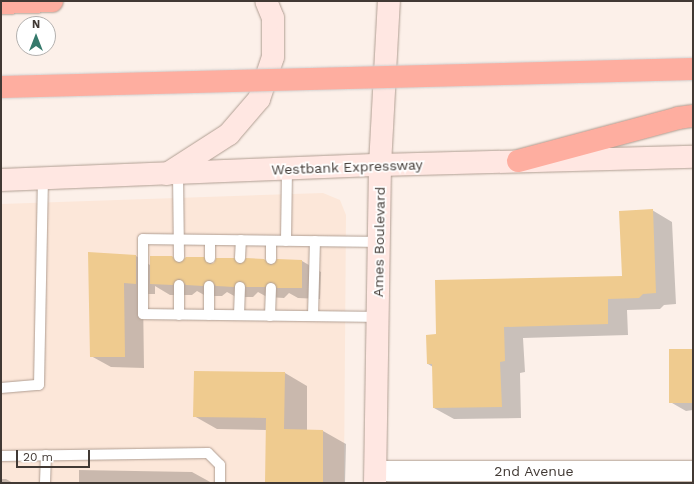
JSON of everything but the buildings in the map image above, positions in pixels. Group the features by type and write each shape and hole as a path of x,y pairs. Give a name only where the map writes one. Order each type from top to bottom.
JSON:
{"highway":[{"path":"1,3 52,1"},
{"path":"1,87 693,69"},
{"path":"518,161 678,118 693,116"}],"main road":[{"path":"172,174 229,134 259,99 272,57 272,18 266,1"},
{"name":"Ames Boulevard","path":"375,477 380,165 389,1"},
{"name":"Westbank Expressway","path":"1,180 380,165 693,157"}],"street":[{"name":"2nd Avenue","path":"375,477 693,471"}],"lane":[{"path":"286,241 287,169"},
{"path":"172,174 180,239 180,257"},
{"path":"1,388 39,385 43,179"},
{"path":"378,318 143,314 143,239 379,242"},
{"path":"210,240 210,258"},
{"path":"240,258 241,240"},
{"path":"271,259 272,241"},
{"path":"313,316 315,241"},
{"path":"179,285 179,315"},
{"path":"209,286 209,315"},
{"path":"239,315 240,287"},
{"path":"270,316 271,288"},
{"path":"1,456 208,453 220,465 220,483"},
{"path":"45,483 46,455"}],"shaded area":[{"path":"323,193 340,200 346,215 344,483 1,483 1,204"}]}
